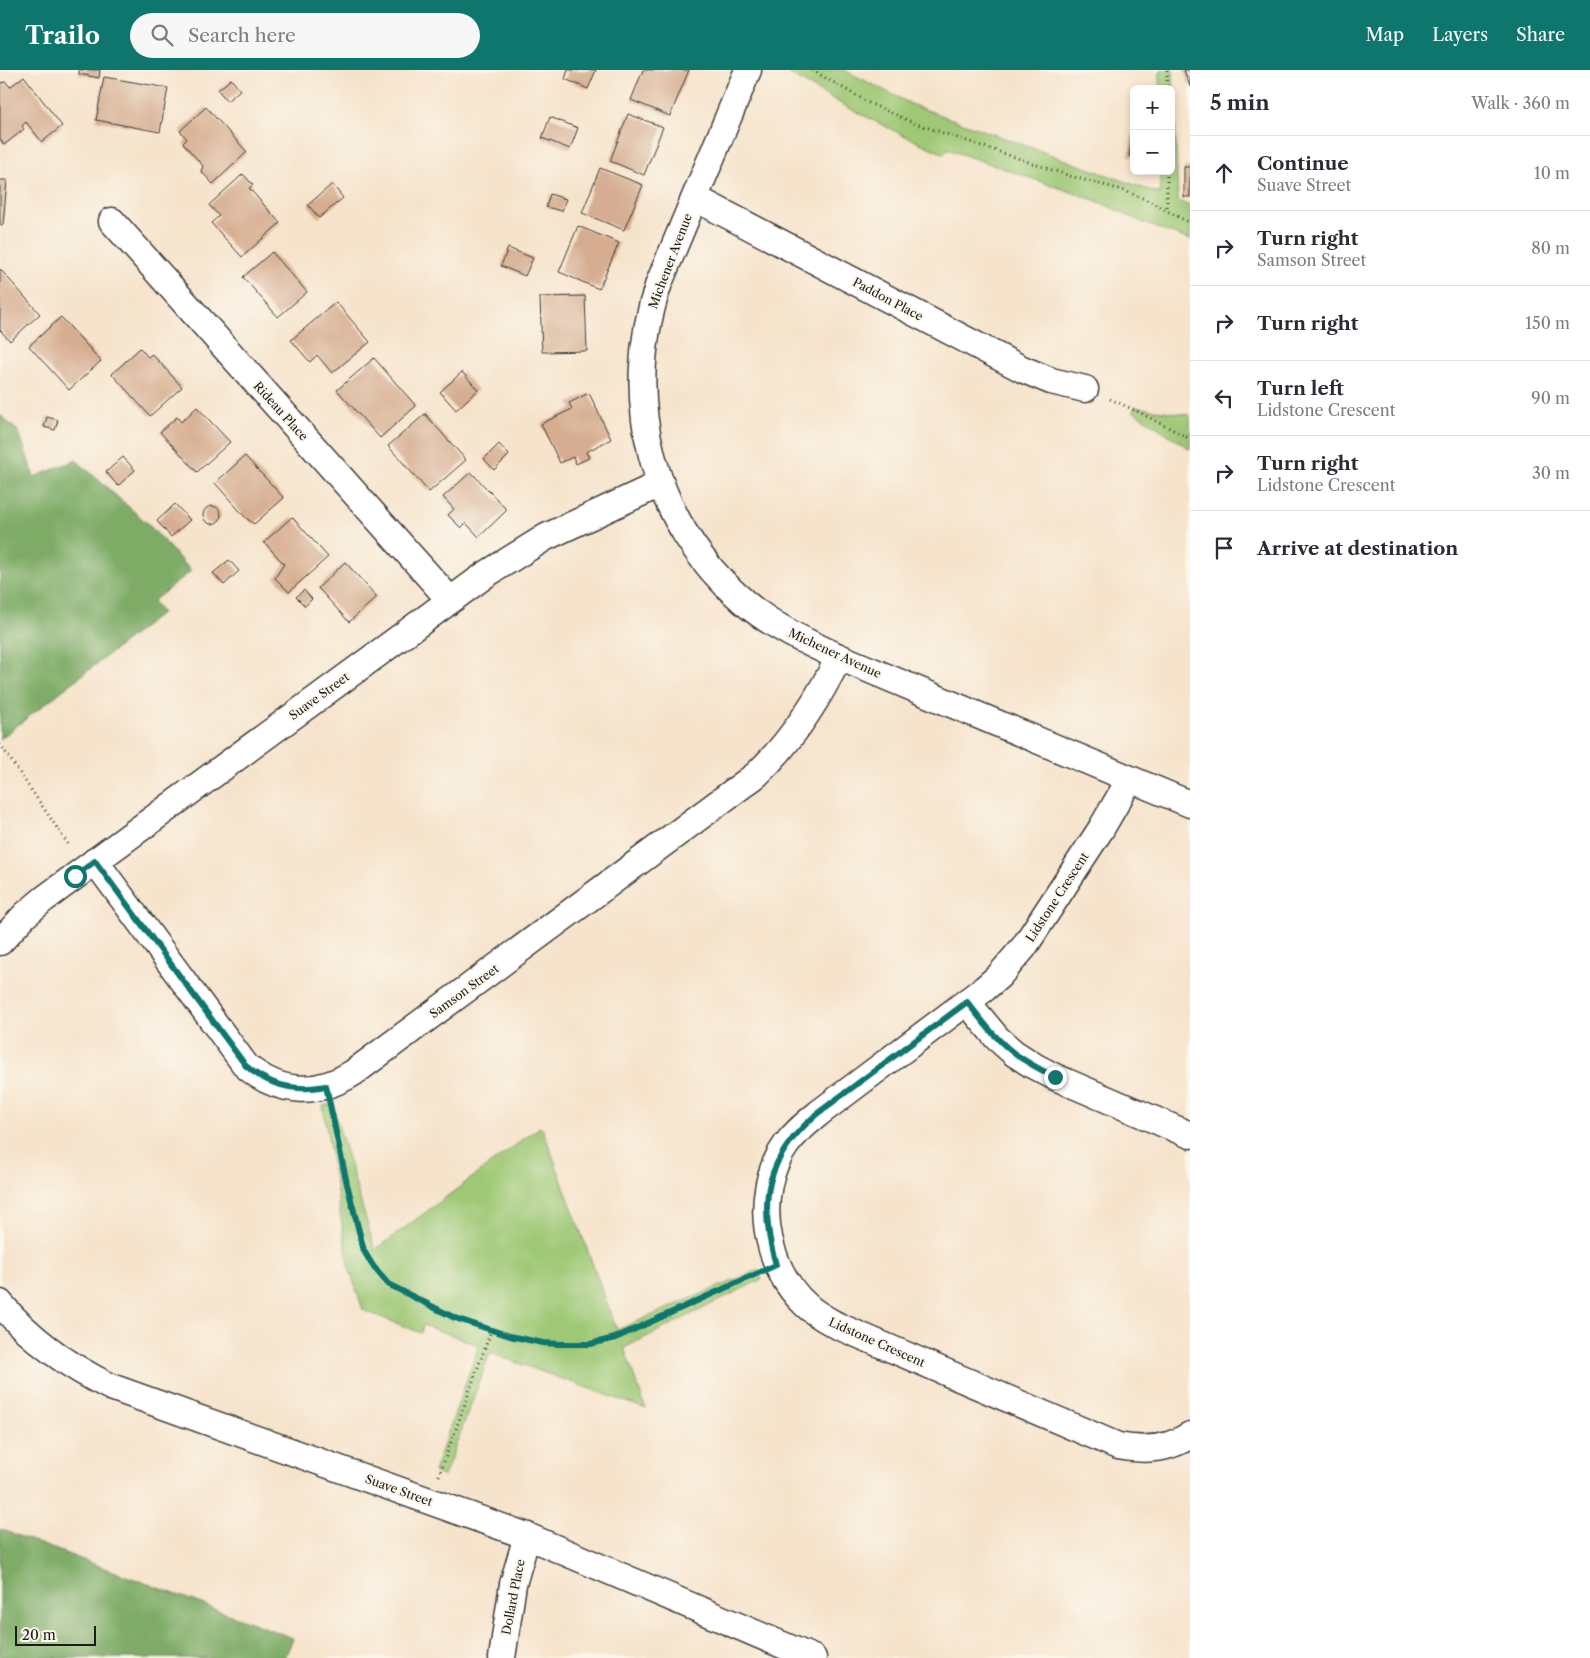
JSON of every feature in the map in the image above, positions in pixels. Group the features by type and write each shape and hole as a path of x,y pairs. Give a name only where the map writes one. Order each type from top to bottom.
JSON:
{"street":[{"name":"Michener Avenue","path":"748,70 659,283 647,324 642,384 644,415 648,440 660,484 672,508 699,552 728,587 745,602 779,626 839,657 1190,804"},
{"name":"Paddon Place","path":"695,198 1022,369 1051,381 1085,389"},
{"name":"Rideau Place","path":"112,221 450,600"},
{"name":"Suave Street","path":"0,942 25,915 90,865 450,600 506,561 546,537 660,484"},
{"name":"Samson Street","path":"90,865 246,1066 256,1075 281,1086 311,1089 326,1086 340,1081 353,1073 756,776 782,748 804,720 822,692 839,657"},
{"name":"Lidstone Crescent","path":"1130,778 1101,829 1024,947 999,976 818,1113 800,1128 785,1146 769,1186 767,1228 776,1265 784,1279 806,1305 821,1317 838,1326 1118,1446 1135,1450 1153,1450 1171,1445 1190,1435"},
{"path":"967,1002 997,1038 1014,1053 1034,1066 1055,1077 1190,1135"},
{"name":"Suave Street","path":"0,1303 14,1320 62,1360 111,1387 527,1536 813,1658"},
{"name":"Dollard Place","path":"502,1658 513,1584 527,1536"}],"path":[{"path":"812,70 869,103 914,123 1073,177 1122,190 1167,210 1190,224"},
{"path":"1167,70 1167,85"},
{"path":"1167,175 1167,210"},
{"path":"1085,389 1137,411 1190,439"},
{"path":"0,744 90,865"},
{"path":"326,1086 348,1192 364,1251 373,1266 388,1284 455,1318 491,1331 543,1343 590,1344 624,1335 776,1265"},
{"path":"438,1477 491,1331"}],"green space":[{"path":"784,70 844,70 913,105 1160,194 1160,175 1175,175 1175,122 1178,201 1190,206 1190,240 1144,223 1097,201 947,149 944,154 823,94"},
{"path":"1160,70 1173,70 1174,85 1160,85"},
{"path":"1135,407 1190,415 1190,449 1133,411"},
{"path":"0,415 19,432 34,477 76,460 149,525 191,571 153,601 162,613 0,739"},
{"path":"332,1104 375,1250 540,1127 543,1130 617,1330 758,1270 762,1279 624,1348 646,1409 490,1353 444,1477 434,1472 479,1345 423,1325 421,1333 363,1310 349,1268 323,1106"},
{"path":"0,1529 293,1638 285,1658 0,1658"}],"building":[{"path":"79,70 100,70 99,78 79,74"},
{"path":"568,70 596,70 588,89 565,79"},
{"path":"643,70 689,70 670,116 631,100"},
{"path":"1184,70 1190,70 1190,87"},
{"path":"24,76 62,126 42,142 26,122 22,126 24,129 4,145 0,139 0,83 6,82 10,87"},
{"path":"104,77 168,88 160,132 96,120"},
{"path":"231,79 240,90 227,101 218,90"},
{"path":"206,107 247,152 213,184 201,171 203,166 183,143 187,139 180,131"},
{"path":"628,114 663,127 644,175 610,161"},
{"path":"550,117 578,128 570,149 542,138"},
{"path":"1184,167 1190,167 1190,197 1184,197"},
{"path":"600,168 643,185 624,230 582,213"},
{"path":"243,174 253,185 249,188 280,223 242,257 211,223 219,216 209,205"},
{"path":"0,180 7,180 3,225 0,225"},
{"path":"332,184 343,198 319,218 308,205"},
{"path":"550,194 566,199 562,211 546,207"},
{"path":"578,226 619,243 599,289 559,272"},
{"path":"508,248 533,258 525,276 501,266"},
{"path":"272,252 307,292 278,317 243,277"},
{"path":"0,269 40,314 10,341 0,330"},
{"path":"585,296 587,351 542,352 540,297"},
{"path":"336,302 370,342 332,373 317,355 310,362 291,340"},
{"path":"61,317 101,361 69,390 29,346"},
{"path":"140,348 148,357 152,354 182,387 150,416 112,374"},
{"path":"374,358 416,406 380,438 337,390"},
{"path":"462,372 478,390 456,410 440,392"},
{"path":"589,393 611,439 586,452 589,458 576,464 573,457 560,463 541,424 572,409 569,403"},
{"path":"197,407 230,442 197,472 160,432 177,417 181,422"},
{"path":"425,414 466,460 429,492 388,446"},
{"path":"47,417 58,420 55,430 44,427"},
{"path":"499,444 509,455 494,470 484,459"},
{"path":"245,456 284,498 254,524 246,518 215,483"},
{"path":"123,457 135,470 118,486 106,472"},
{"path":"471,472 507,510 479,537 466,523 461,528 448,515 454,509 443,497"},
{"path":"175,504 190,520 171,537 157,521"},
{"path":"212,506 218,509 221,515 218,521 212,524 206,521 203,515 206,509"},
{"path":"292,517 328,557 289,592 275,578 284,564 264,542"},
{"path":"229,560 239,571 224,585 213,573"},
{"path":"345,562 377,597 349,622 318,588"},
{"path":"304,590 312,599 305,606 296,597"}],"route":[{"path":"75,876 95,861 246,1066 256,1075 268,1082 296,1089 326,1086 347,1184 364,1251 368,1260 388,1284 455,1318 491,1331 543,1343 590,1344 624,1335 776,1265 767,1228 767,1206 769,1186 785,1146 800,1128 818,1113 967,1002 997,1038 1014,1053 1055,1077"}]}
